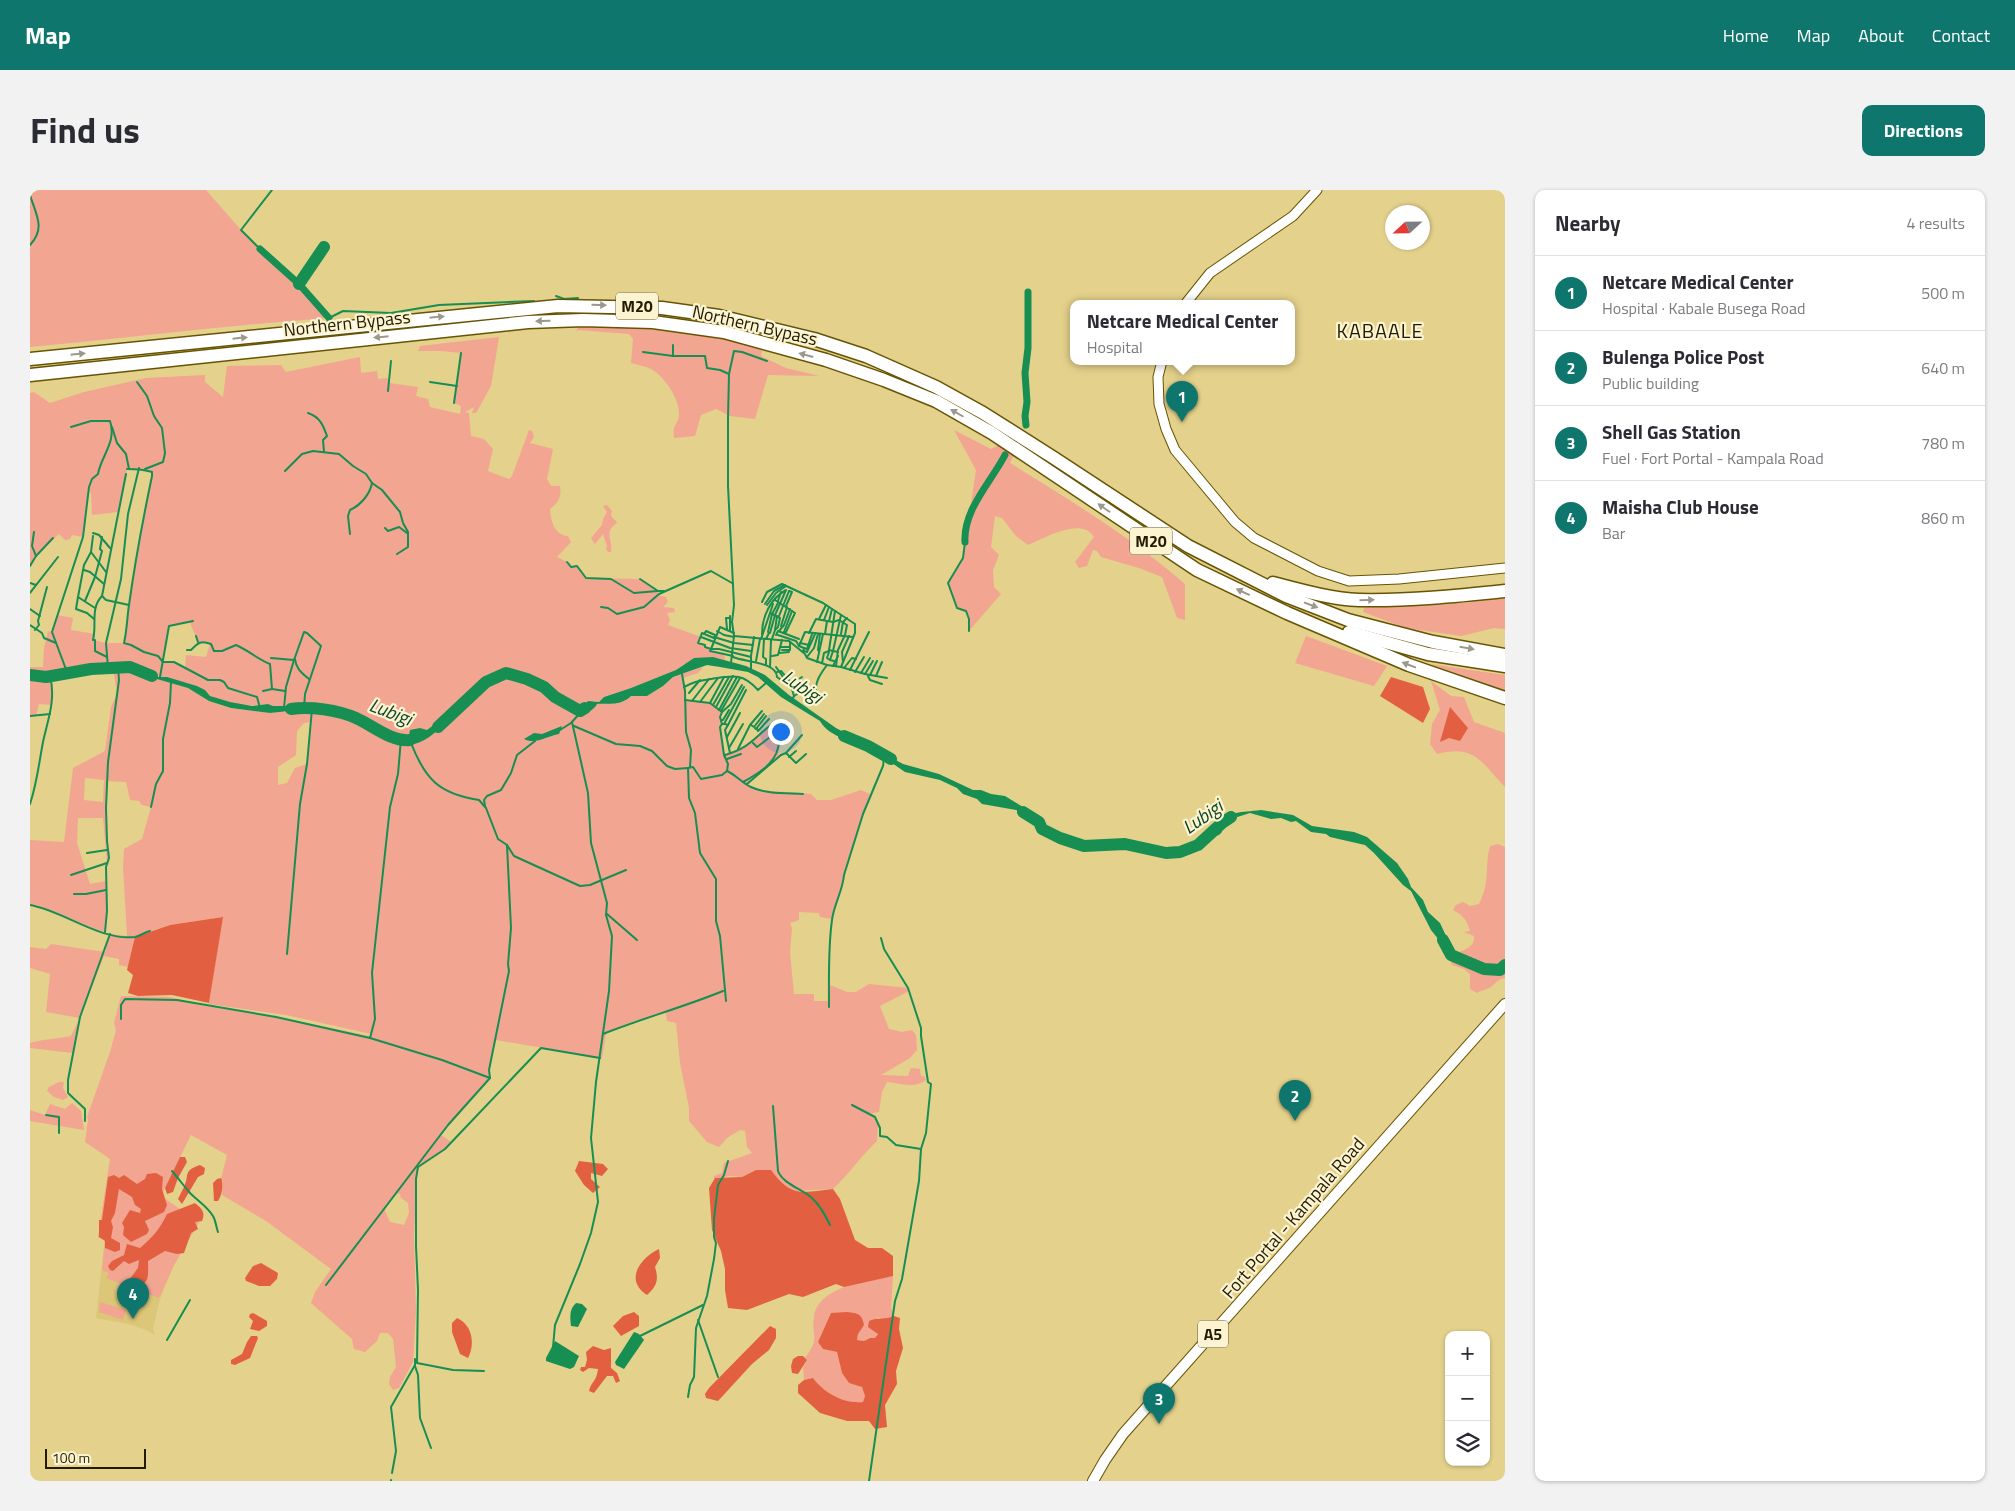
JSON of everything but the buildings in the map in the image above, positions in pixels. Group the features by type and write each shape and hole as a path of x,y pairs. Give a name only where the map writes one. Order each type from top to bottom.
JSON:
{"highway":[{"name":"Northern Bypass","path":"30,360 526,308 592,305 633,306 681,310 719,316 814,339 866,356 919,379 983,413 1188,546"},
{"name":"Northern Bypass","path":"30,375 528,322 583,320 653,322 724,332 826,360 884,380 936,401 992,433 1197,570 1287,613"},
{"path":"1188,546 1264,580 1294,589 1358,600 1460,596 1505,591"},
{"path":"1188,546 1286,596 1348,620 1433,642 1505,655"},
{"path":"1287,613 1428,654 1505,666"},
{"path":"1287,613 1409,665 1505,698"}],"main road":[{"name":"Fort Portal - Kampala Road","path":"1093,1481 1105,1460 1124,1434 1505,1004"}],"street":[{"path":"1188,300 1210,273 1293,216 1317,190"},
{"path":"1161,365 1158,378 1159,404 1166,429 1175,450 1235,522 1254,538 1318,571 1349,581 1400,579 1505,568"}],"shaded area":[{"path":"30,190 206,190 241,230 329,318 30,347"},
{"path":"603,323 726,339 762,349 761,356 786,368 819,376 768,375 755,419 730,416 716,409 701,415 695,436 674,438 674,427 679,415 679,409 674,395 666,382 656,372 631,363 633,339 629,334 578,330 576,332 579,325"},
{"path":"499,337 491,386 476,413 472,413 474,407 465,412 469,413 471,436 484,439 493,449 488,471 509,479 512,476 529,430 532,431 534,437 530,443 553,449 547,479 551,486 560,486 560,497 550,509 551,518 556,530 568,536 571,542 557,557 570,563 572,567 577,566 586,578 640,579 658,591 658,595 666,597 668,602 663,607 674,608 675,612 667,613 670,620 668,625 701,637 698,643 711,649 710,651 724,653 725,660 713,657 684,664 676,670 604,697 599,702 594,701 583,707 571,706 580,715 602,702 618,703 631,696 647,696 673,677 703,667 698,673 683,678 685,700 710,703 722,712 720,717 722,724 720,727 724,755 745,747 772,724 778,735 780,746 778,753 781,755 747,785 757,790 811,794 817,800 831,800 861,790 870,794 832,919 820,917 819,913 799,912 799,920 790,923 792,928 790,952 794,994 814,994 814,1001 829,1001 830,985 847,992 856,992 869,984 908,988 909,991 880,1006 889,1029 902,1032 912,1030 916,1035 917,1050 910,1058 881,1075 908,1076 911,1068 920,1069 921,1076 924,1076 926,1080 912,1085 887,1082 882,1092 879,1112 868,1114 875,1117 878,1125 877,1141 833,1189 792,1191 756,1170 742,1177 730,1176 714,1179 714,1176 722,1173 724,1163 752,1153 747,1147 745,1131 740,1130 727,1138 719,1147 707,1142 689,1121 689,1108 680,1063 676,1023 667,1021 666,1013 634,1021 606,1033 602,1058 496,1040 489,1070 490,1078 441,1135 451,1142 445,1149 418,1167 414,1237 416,1310 413,1362 399,1388 393,1390 389,1384 390,1377 396,1367 393,1339 388,1333 380,1333 377,1341 365,1352 354,1349 352,1339 311,1303 315,1292 331,1269 266,1221 222,1195 223,1182 221,1179 227,1155 191,1135 161,1196 199,1222 174,1265 159,1298 106,1278 109,1273 102,1270 105,1238 98,1238 110,1159 85,1142 87,1117 110,1052 116,1030 114,1023 121,996 170,997 207,1006 298,1021 370,1036 371,1034 286,1015 209,1004 222,917 170,925 136,936 128,967 119,965 119,959 104,956 80,1018 46,1012 50,974 30,968 30,947 46,949 51,944 105,952 110,934 127,936 123,867 124,849 142,839 151,807 142,805 139,801 130,800 126,782 107,781 107,841 109,858 107,863 103,818 78,818 77,843 90,884 106,881 107,911 105,932 49,910 30,905 30,840 64,842 73,768 105,751 111,707 117,693 113,669 115,668 82,669 50,676 52,705 39,704 36,716 30,716 30,667 43,667 44,648 48,631 52,632 57,615 73,618 71,630 95,634 93,640 106,643 124,643 152,472 127,469 118,512 92,515 91,493 89,492 83,537 72,535 70,539 65,540 59,534 36,556 30,566 30,393 34,392 50,403 84,392 146,378 205,375 205,382 223,397 227,366 281,365 286,372 360,357 361,373 377,371 378,379 388,378 389,383 418,387 416,396 428,399 430,407 460,414 461,406 454,403 461,353 418,351 420,346","holes":["190,622 198,642 210,644 206,657 186,655 185,668 174,662 163,662 169,626","145,670 164,678 197,686 212,697 230,703 316,708 349,714 353,712 355,717 308,709 270,713 231,708 209,701 188,688 140,672","444,717 447,721 425,739 400,741 390,735 395,732 404,736 420,728 427,730","311,722 307,764 295,768 287,783 278,785 278,767 296,755 297,731 304,723","85,778 104,780 103,802 84,800","395,1193 400,1194 401,1198 408,1203 409,1213 404,1225 390,1222 384,1208"]},
{"path":"954,430 991,449 1003,443 1017,448 1010,463 1100,520 1185,584 1185,620 1177,618 1162,577 1101,557 1097,551 1093,550 1087,566 1079,568 1075,562 1094,537 1088,531 1081,528 1062,530 1028,545 1016,536 1002,518 995,516 991,547 999,555 993,570 994,587 1001,594 969,631 969,619 966,611 957,608 948,583 963,558 965,530 976,470"},
{"path":"607,505 612,511 611,516 617,523 609,533 611,552 608,552 606,549 607,546 603,534 595,544 591,538 602,525 607,512 603,506"},
{"path":"1505,598 1505,629 1494,628 1461,636 1406,628 1363,612 1365,606 1435,605"},
{"path":"1306,636 1387,666 1374,686 1295,663"},
{"path":"713,657 746,666 765,675 789,695 859,742 842,738 832,733 820,721 781,697 758,677 748,672 707,665 673,677 647,696 631,696 619,703 597,704 590,711 580,715 570,706 583,707 588,701 599,702 604,697 676,670 694,658"},
{"path":"1430,664 1505,675 1505,690 1502,689"},
{"path":"137,669 145,670 158,677 167,677 197,686 205,690 210,696 230,702 252,706 268,704 308,709 270,713 231,708 209,701 188,688 150,677"},
{"path":"1391,677 1423,687 1430,709 1423,723 1380,696"},
{"path":"1431,681 1451,696 1464,697 1474,722 1505,733 1505,787 1476,757 1460,751 1437,754 1430,744 1432,724 1440,710"},
{"path":"1450,707 1468,728 1460,741 1449,738 1440,742"},
{"path":"449,715 438,730 419,742 408,744 390,735 395,732 405,736 409,735 410,730 420,728 427,730"},
{"path":"562,726 559,734 537,741 524,739 534,733 542,734"},
{"path":"877,750 903,764 939,774 973,790 1005,796 1036,815 1037,821 1016,810 982,804 977,799 963,794 957,788 940,780 905,772 876,752"},
{"path":"1261,810 1293,815 1312,826 1354,832 1367,837 1397,863 1411,887 1423,900 1428,912 1440,923 1454,953 1448,956 1443,945 1431,930 1411,891 1365,845 1330,837 1326,834 1311,832 1296,821 1291,822 1281,818 1271,819 1250,813 1231,819 1221,825 1222,832 1219,835 1210,837 1209,842 1203,847 1180,852 1206,835 1211,829 1217,828 1231,815"},
{"path":"1498,844 1505,847 1505,978 1477,993 1470,989 1470,974 1464,969 1452,965 1448,956 1469,947 1474,941 1474,936 1464,932 1470,931 1466,921 1453,910 1456,905 1463,902 1470,906 1479,904 1485,888 1490,846"},
{"path":"223,917 209,1003 172,995 138,996 128,993 133,975 127,970 135,937 170,925"},
{"path":"80,1019 73,1053 30,1048 30,1043 71,1036"},
{"path":"59,1082 64,1082 63,1088 68,1097 63,1100 54,1097 47,1091 49,1087"},
{"path":"72,1103 81,1111 84,1130 30,1121 30,1110 45,1115 50,1104 65,1109"},
{"path":"180,1157 185,1157 187,1162 173,1192 167,1194 165,1188"},
{"path":"579,1161 603,1164 608,1169 602,1176 591,1173 591,1179 600,1187 593,1193 584,1185 575,1171"},
{"path":"200,1165 205,1168 204,1174 198,1177 182,1204 178,1199 186,1183 189,1171"},
{"path":"109,1166 199,1222 174,1265 160,1299 153,1328 155,1335 128,1324 96,1318 105,1238 98,1238"},
{"path":"756,1170 771,1170 784,1185 797,1191 812,1192 833,1189 840,1199 855,1240 868,1248 882,1248 893,1256 893,1276 844,1287 836,1284 803,1297 789,1294 747,1310 728,1308 725,1290 725,1269 721,1251 712,1230 709,1188 715,1178 742,1177"},
{"path":"156,1173 163,1177 162,1189 167,1205 164,1212 145,1221 149,1230 147,1234 131,1242 123,1235 124,1227 122,1223 130,1210 140,1213 141,1209 135,1205 132,1197 119,1189 115,1213 111,1221 113,1227 111,1238 120,1243 120,1250 115,1252 105,1248 105,1241 99,1237 99,1220 102,1220 108,1177 114,1175 119,1178 124,1175 137,1184 145,1179 147,1174"},
{"path":"221,1178 221,1196 218,1201 214,1201 213,1183"},
{"path":"195,1203 202,1210 203,1218 202,1221 195,1222 198,1229 191,1233 184,1253 177,1254 165,1251 148,1261 147,1280 141,1284 129,1283 129,1280 138,1268 139,1260 129,1264 124,1261 113,1271 110,1270 108,1266 112,1261 124,1255 127,1244 140,1248 155,1233 167,1214"},
{"path":"659,1249 660,1258 655,1267 656,1282 653,1289 647,1295 636,1283 637,1270 646,1258"},
{"path":"261,1263 278,1273 277,1279 270,1286 259,1286 246,1281 245,1278 253,1266"},
{"path":"893,1276 891,1308 894,1316 887,1320 877,1317 878,1333 875,1338 869,1338 864,1341 857,1340 858,1334 831,1313 818,1342 823,1349 837,1352 842,1373 849,1383 862,1386 865,1396 863,1402 842,1400 823,1389 813,1378 804,1380 803,1368 807,1360 805,1358 814,1341 814,1317 818,1307 825,1298 834,1292 858,1283"},
{"path":"100,1302 126,1310 123,1320 99,1312"},
{"path":"576,1303 582,1304 587,1309 578,1327 571,1326 570,1320 571,1311"},
{"path":"634,1312 639,1316 639,1326 621,1336 613,1326 623,1316"},
{"path":"847,1312 861,1316 864,1325 858,1334 857,1340 864,1341 875,1338 878,1334 868,1327 869,1321 894,1316 900,1318 899,1329 903,1348 896,1371 897,1384 885,1405 887,1427 875,1429 869,1421 847,1421 820,1413 798,1393 798,1385 804,1380 813,1378 835,1396 849,1401 863,1402 865,1396 862,1387 849,1383 842,1373 837,1352 823,1349 818,1342 831,1313"},
{"path":"253,1313 267,1321 267,1326 259,1331 250,1329 253,1321 249,1317"},
{"path":"457,1318 466,1325 471,1336 472,1341 468,1358 460,1354 452,1332 452,1323"},
{"path":"770,1326 776,1329 776,1338 769,1350 752,1364 718,1401 706,1398 705,1394 709,1388"},
{"path":"634,1332 639,1334 644,1340 624,1369 616,1365 615,1362"},
{"path":"251,1336 257,1336 258,1338 250,1358 235,1365 231,1364 231,1360 242,1354"},
{"path":"555,1341 579,1356 574,1367 570,1369 546,1361"},
{"path":"593,1346 604,1350 611,1348 611,1368 617,1373 620,1381 616,1383 613,1376 607,1376 594,1393 589,1391 598,1369 589,1368 583,1372 580,1370 581,1367 585,1367 587,1360 586,1352"},
{"path":"803,1356 807,1360 798,1374 792,1373 793,1359"}],"waterway":[{"path":"260,249 241,230 272,190"},
{"path":"30,195 39,227 38,233 30,245"},
{"path":"299,284 324,247"},
{"path":"260,249 299,284 329,318"},
{"path":"1026,425 1025,373 1028,348 1028,292"},
{"path":"556,296 564,299 578,298"},
{"path":"329,318 343,311 391,313 439,305 534,301"},
{"path":"673,345 673,356 705,356 707,368 729,374"},
{"path":"731,663 734,636 732,622 734,605 728,486 729,374 734,351 767,361"},
{"path":"643,352 673,356"},
{"path":"454,403 461,353"},
{"path":"388,391 391,361"},
{"path":"137,382 147,396 154,416 162,428 165,453 163,462 145,469"},
{"path":"430,382 457,386"},
{"path":"308,413 318,419 324,428 327,436 323,440 324,452"},
{"path":"67,672 52,632 83,537 89,487 92,479 98,474 110,442 112,429 110,421 91,421 71,427"},
{"path":"112,427 117,443 126,454 129,469"},
{"path":"285,471 302,454 313,451 339,454 366,474 372,483 382,490 400,512 408,532 408,547 397,554"},
{"path":"965,542 968,519 973,508 1005,455"},
{"path":"108,668 106,643 121,579 128,514 139,468"},
{"path":"127,469 149,471 152,472 152,476 124,643 158,656 163,662 174,662 208,680 220,680 228,688 257,697 260,708"},
{"path":"107,657 95,651 95,640 93,640 95,611 98,601 102,596 126,474"},
{"path":"350,534 348,516 350,510 364,499 372,483"},
{"path":"385,528 388,531 399,527 407,533"},
{"path":"34,532 32,546 36,556"},
{"path":"93,533 99,535 110,548"},
{"path":"93,536 91,552 84,565 78,597 95,608"},
{"path":"85,601 95,577 102,551 100,549 102,537"},
{"path":"30,566 36,556 53,538"},
{"path":"965,542 963,558 948,583 957,608 966,611 969,619 969,631"},
{"path":"91,552 106,572"},
{"path":"30,593 58,557"},
{"path":"567,562 571,567 577,566 586,578 611,579 634,593 658,591"},
{"path":"84,570 90,572 104,584"},
{"path":"601,607 608,608 617,614 644,607 659,594 711,571 732,583"},
{"path":"640,579 658,591 664,591"},
{"path":"30,583 36,585"},
{"path":"762,602 767,592 782,584 823,603 855,624 855,633 841,667 827,665"},
{"path":"765,604 774,591 785,585"},
{"path":"767,605 776,593 786,586"},
{"path":"35,630 39,625 38,621 47,587"},
{"path":"762,634 762,627 768,608 786,590 775,615 770,633"},
{"path":"786,606 792,592 789,591"},
{"path":"779,616 789,591"},
{"path":"778,601 781,592"},
{"path":"102,596 106,600 129,605"},
{"path":"78,597 76,609 87,613 94,619"},
{"path":"775,600 795,613 786,632 783,633"},
{"path":"768,632 772,614 778,603"},
{"path":"772,639 780,618 770,613 773,604"},
{"path":"819,619 826,605"},
{"path":"781,626 787,607"},
{"path":"824,620 829,607"},
{"path":"30,609 40,616"},
{"path":"779,631 784,625 790,609"},
{"path":"829,621 832,609"},
{"path":"784,632 792,611"},
{"path":"834,661 830,660 833,651 829,650 835,611"},
{"path":"761,639 770,613"},
{"path":"838,652 833,651 841,615"},
{"path":"730,616 730,631"},
{"path":"775,630 777,616"},
{"path":"727,629 726,618 729,618"},
{"path":"841,634 843,622 847,618"},
{"path":"809,633 816,619 833,622 839,620 847,625 845,635 838,650 836,666"},
{"path":"160,677 169,626 193,621"},
{"path":"825,634 827,621"},
{"path":"30,625 42,633 44,638 56,643"},
{"path":"734,633 720,627 711,649 719,649 751,657"},
{"path":"704,634 706,631 715,635"},
{"path":"717,631 734,637"},
{"path":"776,635 778,631 799,639"},
{"path":"294,660 304,632 321,646 305,694 304,708"},
{"path":"799,646 805,632 853,637"},
{"path":"850,670 869,632"},
{"path":"714,638 702,633 698,643 705,645 705,647 711,649 710,651 733,656"},
{"path":"766,639 769,633"},
{"path":"804,648 807,649 812,634"},
{"path":"804,651 807,652 815,634"},
{"path":"807,657 814,648 818,634"},
{"path":"819,651 820,634"},
{"path":"817,662 823,634"},
{"path":"778,635 796,641 799,646 804,648 803,652"},
{"path":"196,636 198,642"},
{"path":"734,636 789,641 805,654 807,658 827,665 818,679 816,686 817,694 814,699 799,693 794,696"},
{"path":"843,662 842,652 849,636"},
{"path":"701,637 730,648 751,651"},
{"path":"714,637 734,643 753,645"},
{"path":"751,669 754,637"},
{"path":"756,661 760,639"},
{"path":"764,639 763,657 766,659 766,665"},
{"path":"770,667 771,640"},
{"path":"772,656 778,655 782,640"},
{"path":"187,650 191,650 202,642 211,644 214,651 222,651 236,645 270,664 272,689 285,691"},
{"path":"782,650 790,650 790,642"},
{"path":"800,643 809,645"},
{"path":"781,647 789,647"},
{"path":"822,663 824,653 829,651"},
{"path":"779,653 789,652"},
{"path":"829,652 827,658 830,660"},
{"path":"833,666 838,656"},
{"path":"733,657 772,668 776,672 777,677 799,693"},
{"path":"855,672 864,657"},
{"path":"271,658 294,660 286,687 284,708"},
{"path":"844,668 852,658 856,659"},
{"path":"861,673 870,658"},
{"path":"295,659 298,668 309,679"},
{"path":"865,674 873,661"},
{"path":"870,675 877,661"},
{"path":"876,676 882,662"},
{"path":"105,932 107,911 106,867 109,858 106,808 108,762 119,680 118,667"},
{"name":"Lubigi","path":"30,675 46,677 91,669 130,667 152,676"},
{"path":"776,667 783,677"},
{"path":"841,667 887,678"},
{"path":"777,672 781,671 792,684"},
{"name":"Lubigi","path":"438,727 486,682 506,673 527,679 544,687 555,697 580,711 585,708"},
{"path":"682,674 685,691 686,732 691,750 690,767"},
{"path":"30,804 51,709 52,685 50,676"},
{"path":"684,687 700,681 731,676 747,680 758,690 766,683"},
{"path":"716,707 733,676"},
{"path":"868,676 870,680 882,684"},
{"path":"710,703 724,677"},
{"path":"713,705 729,677"},
{"path":"719,710 737,677"},
{"path":"792,684 802,677"},
{"path":"700,702 718,678"},
{"path":"721,711 740,678"},
{"path":"692,701 709,679"},
{"path":"689,693 700,680"},
{"path":"784,680 791,685"},
{"path":"151,807 156,784 163,771 163,739 170,703 171,682"},
{"path":"722,712 731,704 742,685"},
{"path":"791,686 794,696 792,700"},
{"path":"722,724 724,724 744,687"},
{"path":"263,691 272,689"},
{"path":"725,724 728,725 746,690"},
{"path":"685,700 710,703 722,712 720,717 722,724 720,727 724,755 728,764 727,771"},
{"name":"Lubigi","path":"291,709 315,708 341,713 356,718 389,736 410,740"},
{"path":"287,954 300,804 307,764 312,709"},
{"path":"721,720 723,720 729,710"},
{"path":"738,749 750,725 762,711"},
{"path":"560,730 571,723 581,712"},
{"path":"727,737 740,713"},
{"path":"30,716 50,714"},
{"path":"751,725 754,727 764,714"},
{"path":"755,728 766,716"},
{"path":"757,729 758,731 769,719"},
{"path":"553,1347 555,1325 591,1233 598,1202 591,1138 596,1082 609,991 612,936 606,915 607,903 591,843 588,793 572,722"},
{"path":"729,748 743,724"},
{"path":"725,755 745,746 772,724"},
{"path":"728,725 725,730 730,753"},
{"path":"574,726 616,744 640,746 652,751 667,766 675,769 688,768"},
{"path":"743,782 764,769 774,757 779,743 778,735 774,734 757,747 753,743"},
{"path":"781,755 786,753 802,735"},
{"name":"Lubigi","path":"844,736 868,746 891,759"},
{"path":"121,1019 121,1005 125,999 177,1000 276,1017 370,1038 375,1019 372,973 390,807 398,774 401,739"},
{"path":"485,806 484,800 487,796 501,790 511,773 517,755 535,741"},
{"path":"411,743 416,756 435,783 453,794 479,800 486,808 498,839 507,845 514,856 580,886 590,885 626,870"},
{"path":"789,757 796,751"},
{"path":"786,753 796,763 806,754"},
{"path":"727,759 741,754"},
{"path":"747,784 781,755"},
{"path":"829,1007 829,952 833,914 863,814 883,766 884,758"},
{"path":"726,1001 720,936 716,921 716,879 700,853 695,813 689,798 688,768 693,767 701,779 722,775 727,771 748,785 763,791 803,794"},
{"name":"Lubigi","path":"1023,812 1039,822 1042,829 1060,838 1084,846 1125,844 1166,853 1180,852 1198,845 1231,817"},
{"path":"370,1038 442,1060 490,1078 489,1070 509,971 511,928 507,845"},
{"path":"87,853 107,850"},
{"path":"71,875 107,863"},
{"path":"74,894 106,890"},
{"path":"30,905 43,908 109,935 135,937 150,931"},
{"path":"607,914 637,940"},
{"path":"85,1121 85,1109 68,1093 68,1080 80,1017 110,934"},
{"path":"869,1481 895,1301 902,1279 919,1181 921,1149 926,1133 931,1084 928,1082 921,1028 908,988 884,949 881,938"},
{"name":"Lubigi","path":"1443,940 1451,955 1484,969 1500,970 1505,965"},
{"path":"603,1034 723,991"},
{"path":"484,1371 453,1370 417,1363 416,1179 418,1167 445,1149 541,1048 600,1058"},
{"path":"326,1285 448,1125 490,1078"},
{"path":"852,1105 875,1117 880,1128 880,1136 887,1137 896,1145 921,1149"},
{"path":"773,1106 780,1176 815,1201 830,1225"},
{"path":"46,1115 59,1117 59,1133"},
{"path":"688,1397 690,1385 694,1377 696,1328 707,1296 714,1259 716,1243 714,1219 718,1185 724,1175 728,1161"},
{"path":"172,1171 190,1193 211,1212 218,1232"},
{"path":"167,1340 190,1300"},
{"path":"640,1336 703,1305"},
{"path":"698,1320 718,1377"},
{"path":"392,1473 396,1451 391,1407 415,1365 415,1359"},
{"path":"415,1366 418,1375 420,1418 431,1448"}],"place":[{"name":"Netcare Medical Center","path":"1182,422"},
{"name":"Bulenga Police Post","path":"1295,1121"},
{"name":"Maisha Club House","path":"133,1319"},
{"name":"Shell Gas Station","path":"1159,1424"}],"district":[{"name":"KABAALE","path":"1380,330"}]}
